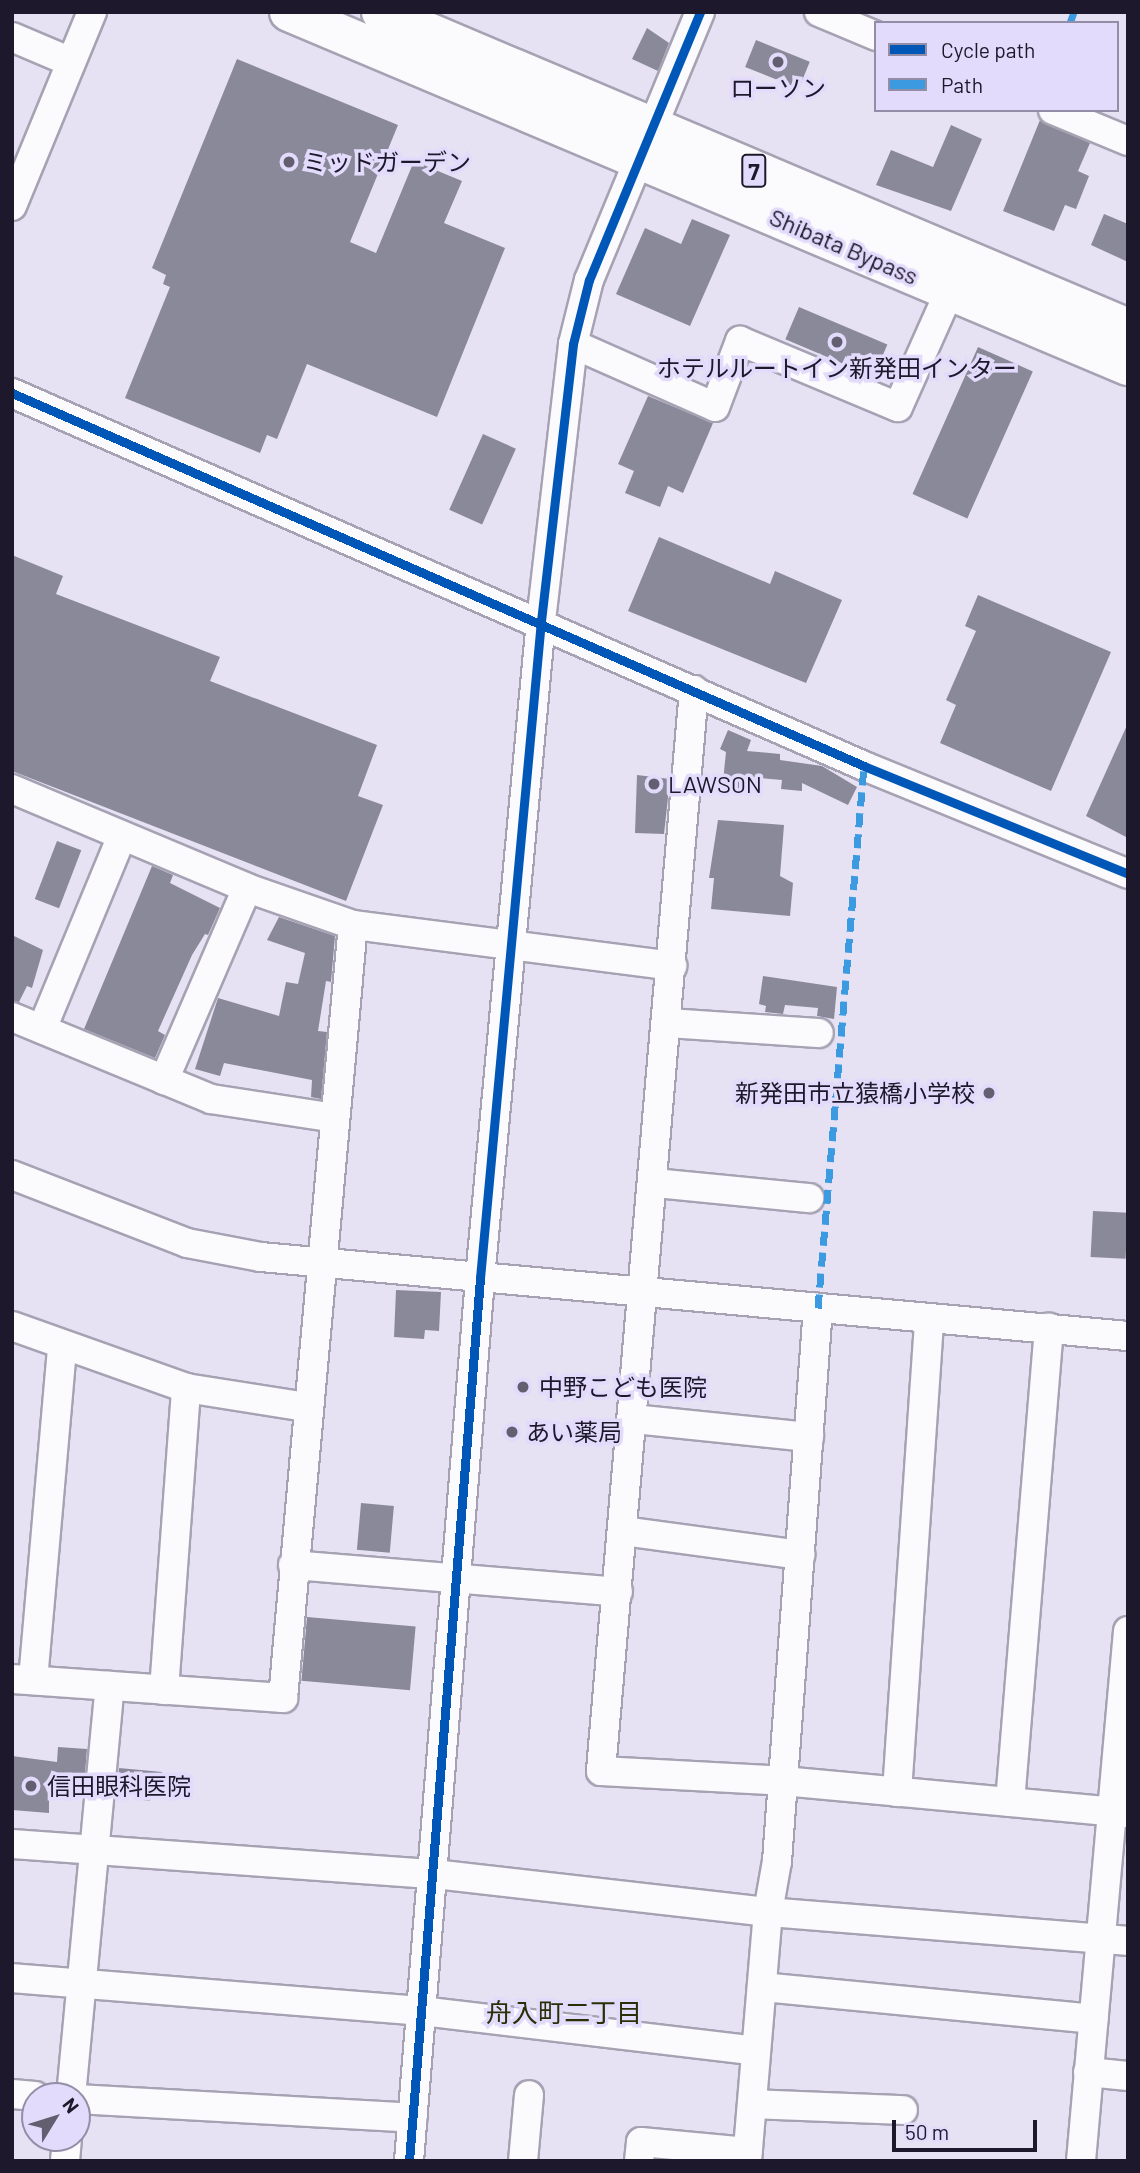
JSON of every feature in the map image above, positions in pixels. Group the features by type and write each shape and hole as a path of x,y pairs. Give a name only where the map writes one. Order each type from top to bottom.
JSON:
{"highway":[{"name":"Shibata Bypass","path":"289,12 647,144 1128,328"},
{"name":"Shibata Bypass","path":"381,12 950,290 1128,366"}],"street":[{"path":"12,206 92,12"},
{"path":"409,2161 434,1874 454,1578 510,943 541,621 573,344 589,280 700,12"},
{"path":"819,12 874,35"},
{"path":"12,37 71,62"},
{"path":"1058,112 1128,141"},
{"path":"573,344 715,407 740,341 898,407 950,290"},
{"path":"12,393 541,621 864,766 1128,874"},
{"path":"694,690 646,1293 601,1771 783,1781 1120,1812"},
{"path":"12,789 247,888 353,925 510,943 672,966"},
{"path":"42,1029 122,836"},
{"path":"164,1080 247,888"},
{"path":"62,1346 23,1679 283,1698 306,1407 353,925"},
{"path":"12,1017 211,1099 335,1118"},
{"path":"667,1023 819,1033"},
{"path":"12,1175 187,1242 322,1263 1128,1336"},
{"path":"654,1183 809,1198"},
{"path":"639,2161 641,2142 747,2157 768,1912 783,1781 818,1308"},
{"path":"897,1792 929,1318"},
{"path":"12,1325 62,1346 186,1388 306,1407"},
{"path":"1010,1802 1049,1328"},
{"path":"164,1690 186,1388"},
{"path":"634,1419 809,1437"},
{"path":"623,1531 800,1555"},
{"path":"293,1565 618,1592"},
{"path":"1081,2161 1093,2019 1114,1940 1128,1631"},
{"path":"72,2082 110,1686"},
{"path":"12,1844 434,1874 768,1912 1114,1940"},
{"path":"12,1978 422,2011 756,2050"},
{"path":"762,1987 1093,2019"},
{"path":"1088,2072 1128,2076"},
{"path":"523,2161 529,2095"},
{"path":"91,2100 412,2118"},
{"path":"752,2104 903,2110"}],"building":[{"path":"647,28 669,43 658,71 632,59"},
{"name":"ローソン","path":"756,40 810,62 799,89 745,67"},
{"path":"237,59 398,125 350,242 376,253 414,161 462,181 444,223 505,248 437,417 307,364 277,439 267,435 260,453 125,398 170,287 163,284 166,275 152,268"},
{"path":"1040,120 1090,143 1078,171 1089,176 1076,209 1065,205 1054,231 1003,211"},
{"path":"951,125 982,139 951,211 876,185 891,150 933,167"},
{"path":"1104,214 1128,224 1128,262 1091,245"},
{"path":"692,219 730,235 690,326 616,294 645,228 681,244"},
{"name":"ホテルルートイン新発田インター","path":"799,307 887,345 874,377 785,339"},
{"path":"978,347 1033,371 967,518 913,494"},
{"path":"648,396 713,423 683,493 668,486 660,507 625,493 634,471 618,464"},
{"path":"483,434 516,449 482,524 449,510"},
{"path":"659,537 770,584 775,571 842,600 806,683 628,611"},
{"path":"12,555 63,576 56,594 220,657 210,681 377,745 358,796 383,805 346,901 12,771"},
{"path":"978,595 1111,652 1051,791 940,743 956,705 946,700 976,631 965,626"},
{"path":"1128,723 1128,838 1086,816"},
{"path":"728,730 751,740 747,751 780,754 780,760 822,766 857,787 848,805 802,783 802,791 781,789 782,780 750,777 749,794 722,791 726,752 720,749"},
{"path":"637,775 670,779 664,834 635,833"},
{"path":"718,820 784,825 780,876 793,883 790,916 711,909 714,878 709,878"},
{"path":"57,841 81,850 59,908 35,899"},
{"path":"152,866 173,875 170,883 220,908 208,935 205,934 192,955 158,1031 165,1035 155,1058 84,1029"},
{"path":"279,917 335,936 331,982 326,981 318,1031 327,1032 321,1099 311,1097 312,1080 224,1063 220,1076 195,1069 218,998 279,1016 286,982 298,984 305,953 267,940"},
{"path":"12,935 43,950 32,988 27,986 19,1002 12,1001"},
{"path":"763,976 837,987 834,1019 817,1016 818,1008 785,1005 783,1014 765,1012 766,1006 759,1004"},
{"path":"1093,1211 1128,1213 1126,1259 1091,1257"},
{"path":"396,1290 441,1292 439,1331 425,1330 424,1339 394,1337"},
{"path":"361,1503 394,1506 390,1553 357,1550"},
{"path":"307,1617 416,1626 410,1690 301,1681"},
{"path":"58,1747 87,1749 83,1798 49,1795 49,1813 12,1810 12,1756 57,1762"},
{"path":"119,1768 162,1772 160,1793 151,1792 150,1801 134,1799 135,1789 117,1788"}],"marked path":[{"path":"1071,21 1074,12"},
{"path":"818,1308 864,766"}],"cycle path":[{"path":"409,2161 480,1278 541,621 573,344 589,280 700,12"},
{"path":"12,393 864,766 1128,874"}],"place":[{"name":"ローソン","path":"778,62"},
{"name":"ミッドガーデン","path":"289,162"},
{"name":"ホテルルートイン新発田インター","path":"837,342"},
{"name":"LAWSON","path":"654,784"},
{"name":"新発田市立猿橋小学校","path":"989,1093"},
{"name":"中野こども医院","path":"523,1387"},
{"name":"あい薬局","path":"512,1432"},
{"name":"信田眼科医院","path":"31,1786"}],"district":[{"name":"舟入町二丁目","path":"564,2012"}]}
